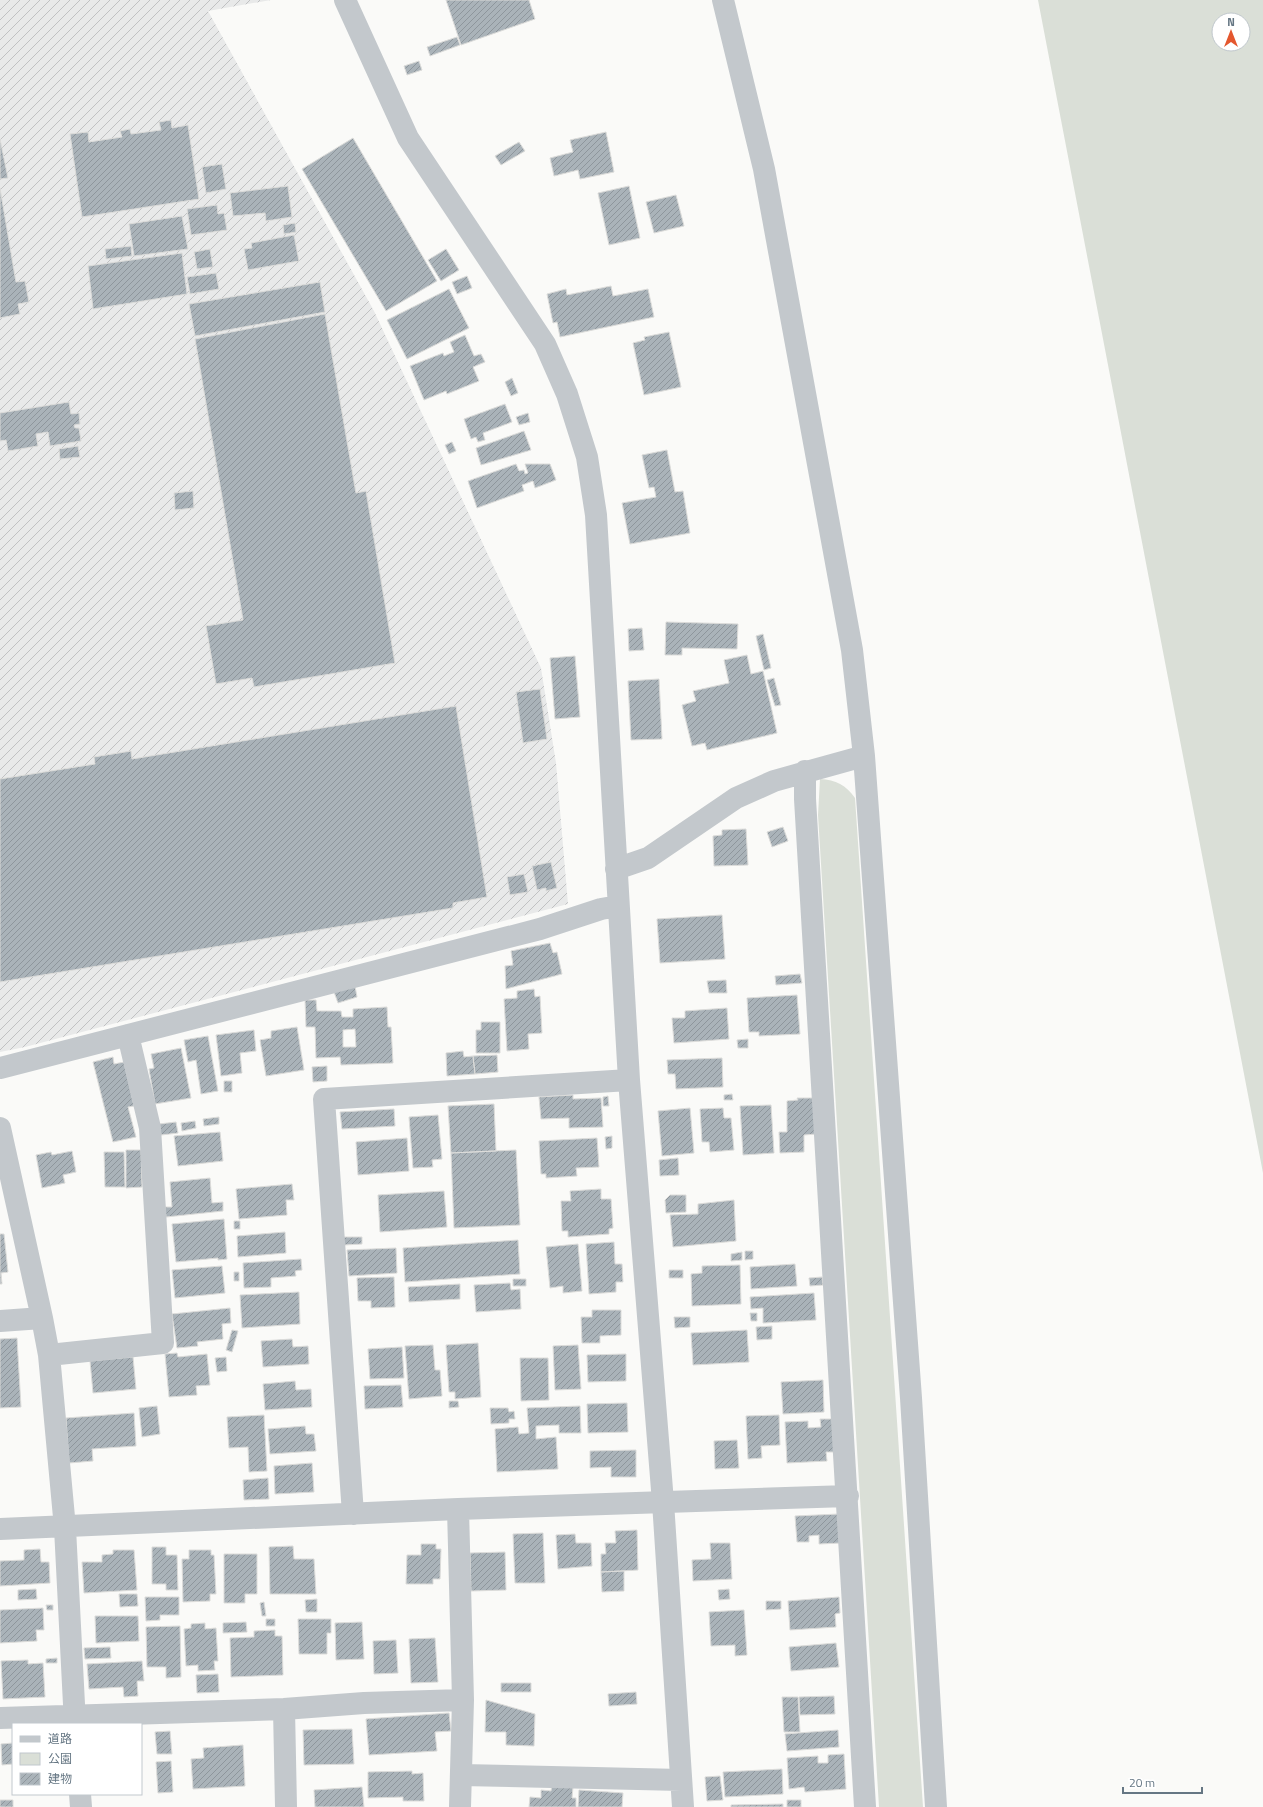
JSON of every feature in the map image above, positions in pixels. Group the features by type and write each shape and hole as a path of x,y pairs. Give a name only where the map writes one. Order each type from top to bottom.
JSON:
{"street":[{"path":"345,0 408,138 545,344 567,394 585,450 596,515 629,1080 663,1502 683,1807"},
{"path":"723,0 766,176 852,650 864,756 911,1390 936,1807"},
{"path":"616,869 633,865 648,858 736,798 774,781 805,771 864,756"},
{"path":"805,771 806,822 848,1496 865,1807"},
{"path":"0,1068 540,929 601,909 618,906"},
{"path":"49,1355 163,1343 150,1128 128,1035"},
{"path":"353,1514 324,1099 629,1080"},
{"path":"0,1128 49,1355 65,1528 75,1720"},
{"path":"0,1321 42,1318"},
{"path":"0,1529 65,1528 458,1509 848,1496"},
{"path":"458,1509 463,1700 460,1807"},
{"path":"0,1718 75,1720 284,1709 364,1703 463,1700"},
{"path":"284,1709 286,1807"},
{"path":"462,1775 681,1780"},
{"path":"80,1795 81,1807"}],"shaded area":[{"path":"0,0 271,0 208,11 374,311 541,668 556,763 568,904 25,1047 0,1052"}],"green space":[{"path":"1038,0 1263,0 1263,1173"},
{"path":"820,779 840,784 855,798 923,1807 879,1807 818,815"}],"building":[{"path":"446,0 529,0 535,19 461,45"},
{"path":"457,37 460,45 430,56 427,47"},
{"path":"419,61 422,70 407,75 404,66"},
{"path":"171,120 172,128 188,125 199,199 82,217 70,134 88,132 89,142 122,137 120,131 130,129 131,134 161,130 159,122"},
{"path":"606,132 614,172 580,179 578,170 554,176 550,158 573,152 570,140"},
{"path":"353,138 437,281 386,311 302,169"},
{"path":"0,139 8,178 0,179"},
{"path":"519,142 525,151 501,165 495,156"},
{"path":"222,164 226,189 206,193 202,167"},
{"path":"288,186 292,217 266,221 265,213 233,216 230,193"},
{"path":"629,186 640,238 609,245 598,193"},
{"path":"0,188 16,282 25,281 29,302 18,304 20,314 0,318"},
{"path":"676,195 684,226 654,233 646,202"},
{"path":"217,205 218,214 224,213 227,230 191,235 187,209"},
{"path":"182,216 188,249 134,256 129,224"},
{"path":"295,223 296,232 284,234 283,225"},
{"path":"294,235 299,261 248,270 244,249 252,248 251,243"},
{"path":"131,246 132,256 106,259 105,249"},
{"path":"210,249 213,267 197,269 194,252"},
{"path":"446,249 459,270 441,281 428,260"},
{"path":"182,253 187,294 93,309 88,266"},
{"path":"216,273 219,289 190,294 187,277"},
{"path":"467,276 472,288 457,294 452,282"},
{"path":"320,282 325,312 195,336 189,304"},
{"path":"611,286 613,296 648,289 654,317 560,337 557,322 553,323 547,294 566,289 567,295"},
{"path":"449,289 469,328 407,359 387,320"},
{"path":"325,314 356,493 366,491 395,663 254,687 252,678 216,684 206,626 243,620 195,339"},
{"path":"669,332 681,387 644,395 633,343 645,340 644,337"},
{"path":"465,335 474,356 481,354 485,362 473,367 479,381 447,394 446,391 424,400 410,366 443,353 444,356 454,352 450,342"},
{"path":"512,378 518,393 511,396 505,382"},
{"path":"69,402 71,414 79,413 80,424 74,425 75,428 79,428 81,441 50,446 48,432 36,434 38,446 8,451 6,440 0,441 0,413"},
{"path":"505,404 512,422 483,433 485,440 478,442 476,437 471,439 464,419"},
{"path":"528,413 530,422 519,425 516,417"},
{"path":"524,431 531,450 481,465 476,448"},
{"path":"452,442 456,451 449,454 445,445"},
{"path":"78,446 80,457 60,459 59,449"},
{"path":"667,450 675,492 683,491 690,533 630,544 622,503 656,497 654,487 649,488 642,455"},
{"path":"516,464 519,471 524,470 525,474 528,473 525,464 550,464 556,480 535,488 533,481 522,485 524,491 477,508 468,481"},
{"path":"193,491 194,508 175,510 174,493"},
{"path":"666,622 738,624 737,649 682,648 682,655 665,655"},
{"path":"642,628 644,650 629,651 628,629"},
{"path":"763,634 771,668 764,670 756,636"},
{"path":"747,655 751,674 763,671 777,733 707,750 705,743 692,746 682,705 696,701 693,691 729,683 724,660"},
{"path":"575,656 580,717 555,719 550,658"},
{"path":"774,678 781,705 775,706 767,680"},
{"path":"659,679 662,739 631,740 628,681"},
{"path":"540,689 547,739 523,743 516,692"},
{"path":"456,706 487,897 453,903 453,908 0,982 0,779 95,764 94,757 131,751 132,759"},
{"path":"783,827 788,841 772,847 767,832"},
{"path":"746,829 748,865 714,866 713,836 722,835 722,830"},
{"path":"551,862 557,888 546,891 546,888 537,890 532,866"},
{"path":"524,874 528,892 510,895 507,877"},
{"path":"722,915 725,959 660,963 657,919"},
{"path":"550,943 553,953 557,952 562,974 506,989 505,966 513,965 511,951"},
{"path":"800,974 802,983 776,985 775,976"},
{"path":"726,980 727,993 709,993 707,981"},
{"path":"355,986 357,997 338,1003 334,992"},
{"path":"534,989 535,997 540,996 542,1033 528,1034 529,1049 507,1051 504,999 517,998 517,991"},
{"path":"797,995 800,1034 759,1036 759,1032 749,1032 747,998"},
{"path":"305,1000 316,1000 317,1011 341,1011 342,1017 353,1017 353,1009 387,1007 388,1027 391,1027 393,1063 341,1065 340,1057 316,1058 315,1027 306,1027","holes":["355,1029 356,1047 343,1047 343,1030"]},
{"path":"727,1008 729,1039 674,1043 672,1018 685,1018 685,1011"},
{"path":"481,1022 500,1022 500,1053 476,1053 476,1030 481,1030"},
{"path":"297,1027 304,1070 266,1076 260,1040 271,1038 271,1031"},
{"path":"254,1030 256,1051 240,1053 242,1073 221,1076 216,1035"},
{"path":"208,1036 218,1091 201,1094 196,1060 188,1062 184,1040"},
{"path":"748,1039 748,1048 738,1048 737,1040"},
{"path":"181,1048 191,1098 155,1104 149,1069 154,1068 151,1054"},
{"path":"463,1051 464,1057 473,1056 475,1074 447,1076 446,1053"},
{"path":"497,1055 498,1072 475,1074 473,1056"},
{"path":"113,1057 114,1064 124,1062 134,1106 128,1107 136,1137 113,1142 93,1062"},
{"path":"722,1058 723,1087 676,1089 675,1074 668,1074 667,1060"},
{"path":"327,1066 327,1081 313,1082 312,1067"},
{"path":"224,1081 232,1081 232,1092 224,1092"},
{"path":"732,1094 733,1100 724,1100 724,1095"},
{"path":"573,1095 573,1099 601,1098 603,1127 569,1128 569,1118 541,1119 539,1097"},
{"path":"608,1096 609,1106 603,1106 603,1097"},
{"path":"797,1098 814,1098 816,1134 804,1135 804,1152 780,1153 779,1132 787,1132 787,1101 798,1100"},
{"path":"494,1104 496,1151 451,1153 448,1106"},
{"path":"771,1105 774,1153 743,1155 740,1106"},
{"path":"690,1108 694,1153 662,1156 658,1111"},
{"path":"723,1108 724,1118 731,1118 734,1150 710,1152 709,1142 702,1142 700,1109"},
{"path":"394,1109 395,1126 342,1129 340,1112"},
{"path":"438,1115 442,1159 432,1160 433,1167 413,1168 409,1117"},
{"path":"219,1117 219,1124 204,1126 203,1119"},
{"path":"195,1121 196,1128 182,1131 181,1123"},
{"path":"176,1122 178,1133 161,1135 159,1124"},
{"path":"220,1132 223,1161 178,1166 174,1136"},
{"path":"612,1136 612,1148 606,1149 605,1137"},
{"path":"407,1138 409,1171 358,1175 356,1142"},
{"path":"597,1138 599,1167 576,1168 577,1176 546,1178 546,1174 541,1174 539,1141"},
{"path":"126,1150 141,1150 142,1187 126,1188"},
{"path":"516,1150 520,1225 454,1228 451,1153"},
{"path":"72,1151 76,1172 63,1175 65,1183 42,1188 36,1155 51,1152 52,1155"},
{"path":"104,1152 124,1152 125,1187 105,1187"},
{"path":"678,1158 679,1175 660,1176 659,1160"},
{"path":"210,1178 212,1203 223,1202 223,1211 166,1217 165,1207 172,1207 170,1182"},
{"path":"292,1184 294,1200 286,1200 287,1215 239,1219 236,1189"},
{"path":"601,1189 601,1199 611,1199 613,1228 609,1229 609,1234 568,1237 568,1231 562,1231 561,1201 571,1201 570,1191"},
{"path":"444,1191 447,1227 380,1232 378,1195"},
{"path":"670,1195 686,1195 686,1212 666,1213 665,1200"},
{"path":"734,1200 736,1241 673,1247 670,1215 698,1214 698,1204"},
{"path":"224,1219 227,1259 218,1260 218,1258 176,1262 172,1224"},
{"path":"234,1221 240,1221 240,1229 234,1229"},
{"path":"285,1232 286,1253 238,1257 237,1236"},
{"path":"0,1234 4,1234 8,1272 1,1273 2,1284 0,1284"},
{"path":"343,1237 362,1237 362,1244 344,1245"},
{"path":"518,1240 520,1274 405,1282 403,1248"},
{"path":"614,1242 615,1264 622,1264 623,1282 616,1282 616,1292 589,1294 586,1244"},
{"path":"578,1244 582,1291 563,1293 563,1286 550,1288 546,1247"},
{"path":"396,1248 397,1273 349,1276 347,1250"},
{"path":"745,1251 753,1251 753,1259 745,1260"},
{"path":"742,1252 742,1260 731,1261 731,1254"},
{"path":"301,1259 302,1270 295,1271 296,1276 271,1278 271,1287 244,1288 243,1263"},
{"path":"795,1264 797,1286 751,1289 750,1267"},
{"path":"740,1265 741,1304 692,1306 691,1274 702,1273 702,1266"},
{"path":"222,1266 225,1293 175,1298 172,1270"},
{"path":"669,1270 683,1270 683,1278 669,1278"},
{"path":"234,1272 239,1272 239,1281 234,1281"},
{"path":"394,1277 395,1307 371,1308 371,1301 358,1301 357,1278"},
{"path":"822,1277 823,1285 810,1286 809,1278"},
{"path":"513,1279 526,1279 526,1286 513,1286"},
{"path":"510,1283 511,1290 520,1289 521,1309 476,1312 474,1285"},
{"path":"460,1284 460,1299 409,1302 408,1287"},
{"path":"299,1292 300,1324 242,1328 240,1295"},
{"path":"814,1293 816,1320 763,1323 763,1308 751,1309 750,1297"},
{"path":"230,1308 231,1323 222,1324 223,1339 197,1342 198,1346 177,1348 172,1314"},
{"path":"592,1310 621,1310 621,1335 600,1336 600,1343 582,1343 581,1317 592,1317"},
{"path":"750,1313 757,1313 757,1321 751,1321"},
{"path":"674,1317 690,1317 690,1327 675,1328"},
{"path":"772,1326 772,1339 757,1340 756,1327"},
{"path":"232,1330 238,1331 232,1352 226,1350"},
{"path":"747,1330 749,1362 693,1365 691,1333"},
{"path":"17,1338 21,1407 0,1408 0,1339"},
{"path":"292,1339 293,1347 308,1346 309,1364 263,1367 261,1341"},
{"path":"478,1343 481,1397 455,1399 455,1392 449,1392 446,1345"},
{"path":"433,1345 435,1370 440,1370 442,1396 409,1399 405,1346"},
{"path":"578,1345 581,1389 555,1390 553,1346"},
{"path":"402,1347 404,1378 370,1379 368,1349"},
{"path":"177,1353 178,1357 207,1354 210,1385 196,1386 197,1395 169,1397 165,1354"},
{"path":"626,1354 626,1381 588,1382 587,1355"},
{"path":"133,1357 136,1389 93,1393 90,1361"},
{"path":"226,1357 227,1371 217,1372 215,1358"},
{"path":"520,1358 548,1358 549,1400 521,1401"},
{"path":"823,1380 824,1412 783,1414 781,1382"},
{"path":"295,1381 296,1390 311,1389 312,1407 265,1410 263,1384"},
{"path":"401,1385 403,1407 365,1409 364,1386"},
{"path":"449,1401 458,1401 459,1407 449,1408"},
{"path":"627,1403 628,1432 588,1433 587,1404"},
{"path":"157,1406 160,1434 142,1437 139,1408"},
{"path":"580,1406 581,1433 559,1433 559,1425 536,1426 536,1439 556,1437 558,1469 497,1472 495,1429 518,1427 519,1434 529,1433 527,1408"},
{"path":"490,1408 508,1408 509,1412 514,1411 515,1419 509,1419 509,1423 491,1424"},
{"path":"134,1413 136,1446 92,1449 93,1461 69,1463 66,1418"},
{"path":"264,1415 267,1471 249,1472 248,1447 229,1448 227,1417"},
{"path":"779,1415 780,1445 761,1446 762,1458 748,1459 746,1416"},
{"path":"820,1419 835,1419 837,1452 826,1452 827,1461 787,1463 785,1422 808,1421 808,1428 821,1427"},
{"path":"305,1426 306,1434 314,1434 316,1451 270,1454 268,1429"},
{"path":"737,1440 739,1468 715,1469 714,1441"},
{"path":"636,1450 636,1477 611,1477 611,1467 590,1468 590,1451"},
{"path":"312,1463 314,1492 275,1494 274,1466"},
{"path":"268,1478 269,1499 244,1500 243,1480"},
{"path":"839,1514 841,1543 819,1544 819,1535 809,1536 809,1542 797,1542 795,1516"},
{"path":"637,1530 638,1570 601,1572 601,1554 606,1554 605,1543 616,1543 615,1531"},
{"path":"543,1533 545,1583 515,1583 513,1534"},
{"path":"575,1534 576,1543 591,1543 592,1566 558,1569 556,1535"},
{"path":"710,1543 730,1543 732,1579 693,1581 692,1560 711,1559"},
{"path":"421,1544 436,1544 436,1549 441,1549 440,1579 433,1579 433,1584 406,1584 407,1555 421,1555"},
{"path":"293,1546 294,1559 314,1559 316,1594 270,1594 269,1547"},
{"path":"152,1547 166,1547 166,1555 177,1555 178,1590 166,1590 166,1584 152,1584"},
{"path":"40,1549 41,1562 49,1562 50,1583 0,1586 0,1561 24,1560 24,1550"},
{"path":"113,1550 134,1550 137,1590 84,1593 82,1562 102,1562 102,1555 113,1554"},
{"path":"189,1550 211,1550 211,1555 214,1555 216,1594 210,1594 210,1601 183,1602 182,1559 189,1559"},
{"path":"505,1552 506,1590 471,1591 470,1553"},
{"path":"224,1554 257,1554 257,1594 245,1594 245,1603 224,1603"},
{"path":"624,1571 624,1591 602,1592 601,1572"},
{"path":"36,1589 37,1599 18,1600 18,1590"},
{"path":"729,1589 730,1599 719,1600 718,1590"},
{"path":"119,1594 137,1594 138,1606 120,1607"},
{"path":"145,1597 179,1597 179,1615 160,1615 160,1620 146,1621"},
{"path":"839,1597 840,1613 835,1614 836,1627 790,1630 788,1601"},
{"path":"317,1599 317,1612 306,1612 305,1600"},
{"path":"766,1601 781,1601 781,1609 766,1610"},
{"path":"264,1602 266,1616 262,1616 260,1603"},
{"path":"46,1605 53,1605 53,1610 47,1610"},
{"path":"43,1608 44,1630 36,1630 37,1641 0,1643 0,1610"},
{"path":"744,1610 747,1655 735,1656 735,1645 711,1646 709,1612"},
{"path":"95,1616 138,1616 139,1641 96,1643"},
{"path":"266,1619 275,1619 275,1626 266,1626"},
{"path":"298,1619 331,1619 331,1633 327,1633 327,1654 299,1654"},
{"path":"246,1622 247,1632 223,1633 223,1623"},
{"path":"362,1622 364,1659 336,1660 335,1623"},
{"path":"205,1623 205,1629 216,1628 218,1661 214,1661 215,1670 198,1671 198,1665 186,1666 184,1629 191,1628 191,1624"},
{"path":"180,1626 181,1677 166,1678 166,1667 147,1667 146,1627"},
{"path":"275,1630 275,1636 282,1636 283,1675 231,1677 230,1638 254,1637 254,1631"},
{"path":"435,1638 438,1682 411,1683 409,1639"},
{"path":"396,1640 398,1673 374,1674 373,1641"},
{"path":"836,1643 839,1667 791,1671 789,1647"},
{"path":"110,1647 111,1658 85,1659 84,1648"},
{"path":"57,1658 57,1663 46,1663 46,1659"},
{"path":"28,1660 28,1664 43,1663 45,1697 3,1699 1,1661"},
{"path":"142,1661 144,1681 137,1681 138,1696 124,1697 123,1687 89,1689 87,1664"},
{"path":"218,1674 219,1692 197,1693 196,1675"},
{"path":"501,1683 531,1683 531,1692 501,1692"},
{"path":"636,1692 637,1704 609,1706 608,1694"},
{"path":"834,1696 835,1714 800,1715 799,1697"},
{"path":"782,1697 798,1697 800,1732 784,1732"},
{"path":"486,1700 535,1714 534,1746 506,1745 506,1732 485,1732"},
{"path":"449,1713 451,1731 435,1732 437,1751 369,1755 366,1719"},
{"path":"352,1729 354,1764 304,1765 303,1730"},
{"path":"838,1730 839,1747 787,1751 785,1734"},
{"path":"170,1731 172,1754 157,1754 155,1732"},
{"path":"12,1743 12,1764 2,1765 1,1744"},
{"path":"243,1745 245,1786 193,1789 191,1759 204,1758 203,1748"},
{"path":"844,1754 846,1789 805,1792 804,1787 789,1789 787,1758 818,1756 818,1763 828,1763 828,1755"},
{"path":"171,1761 173,1792 158,1793 156,1762"},
{"path":"782,1769 783,1794 725,1797 723,1772"},
{"path":"412,1771 412,1774 423,1773 424,1801 403,1801 403,1797 368,1798 368,1772"},
{"path":"720,1776 723,1800 707,1801 705,1777"},
{"path":"552,1785 573,1787 572,1798 576,1798 576,1807 529,1807 530,1797 541,1798 541,1790 551,1791"},
{"path":"362,1787 364,1807 315,1807 314,1790"},
{"path":"579,1790 623,1793 622,1807 578,1807"},
{"path":"0,1800 13,1800 13,1807 0,1807"},
{"path":"787,1800 801,1800 801,1807 787,1807"},
{"path":"783,1804 783,1807 731,1807 731,1805"}]}
